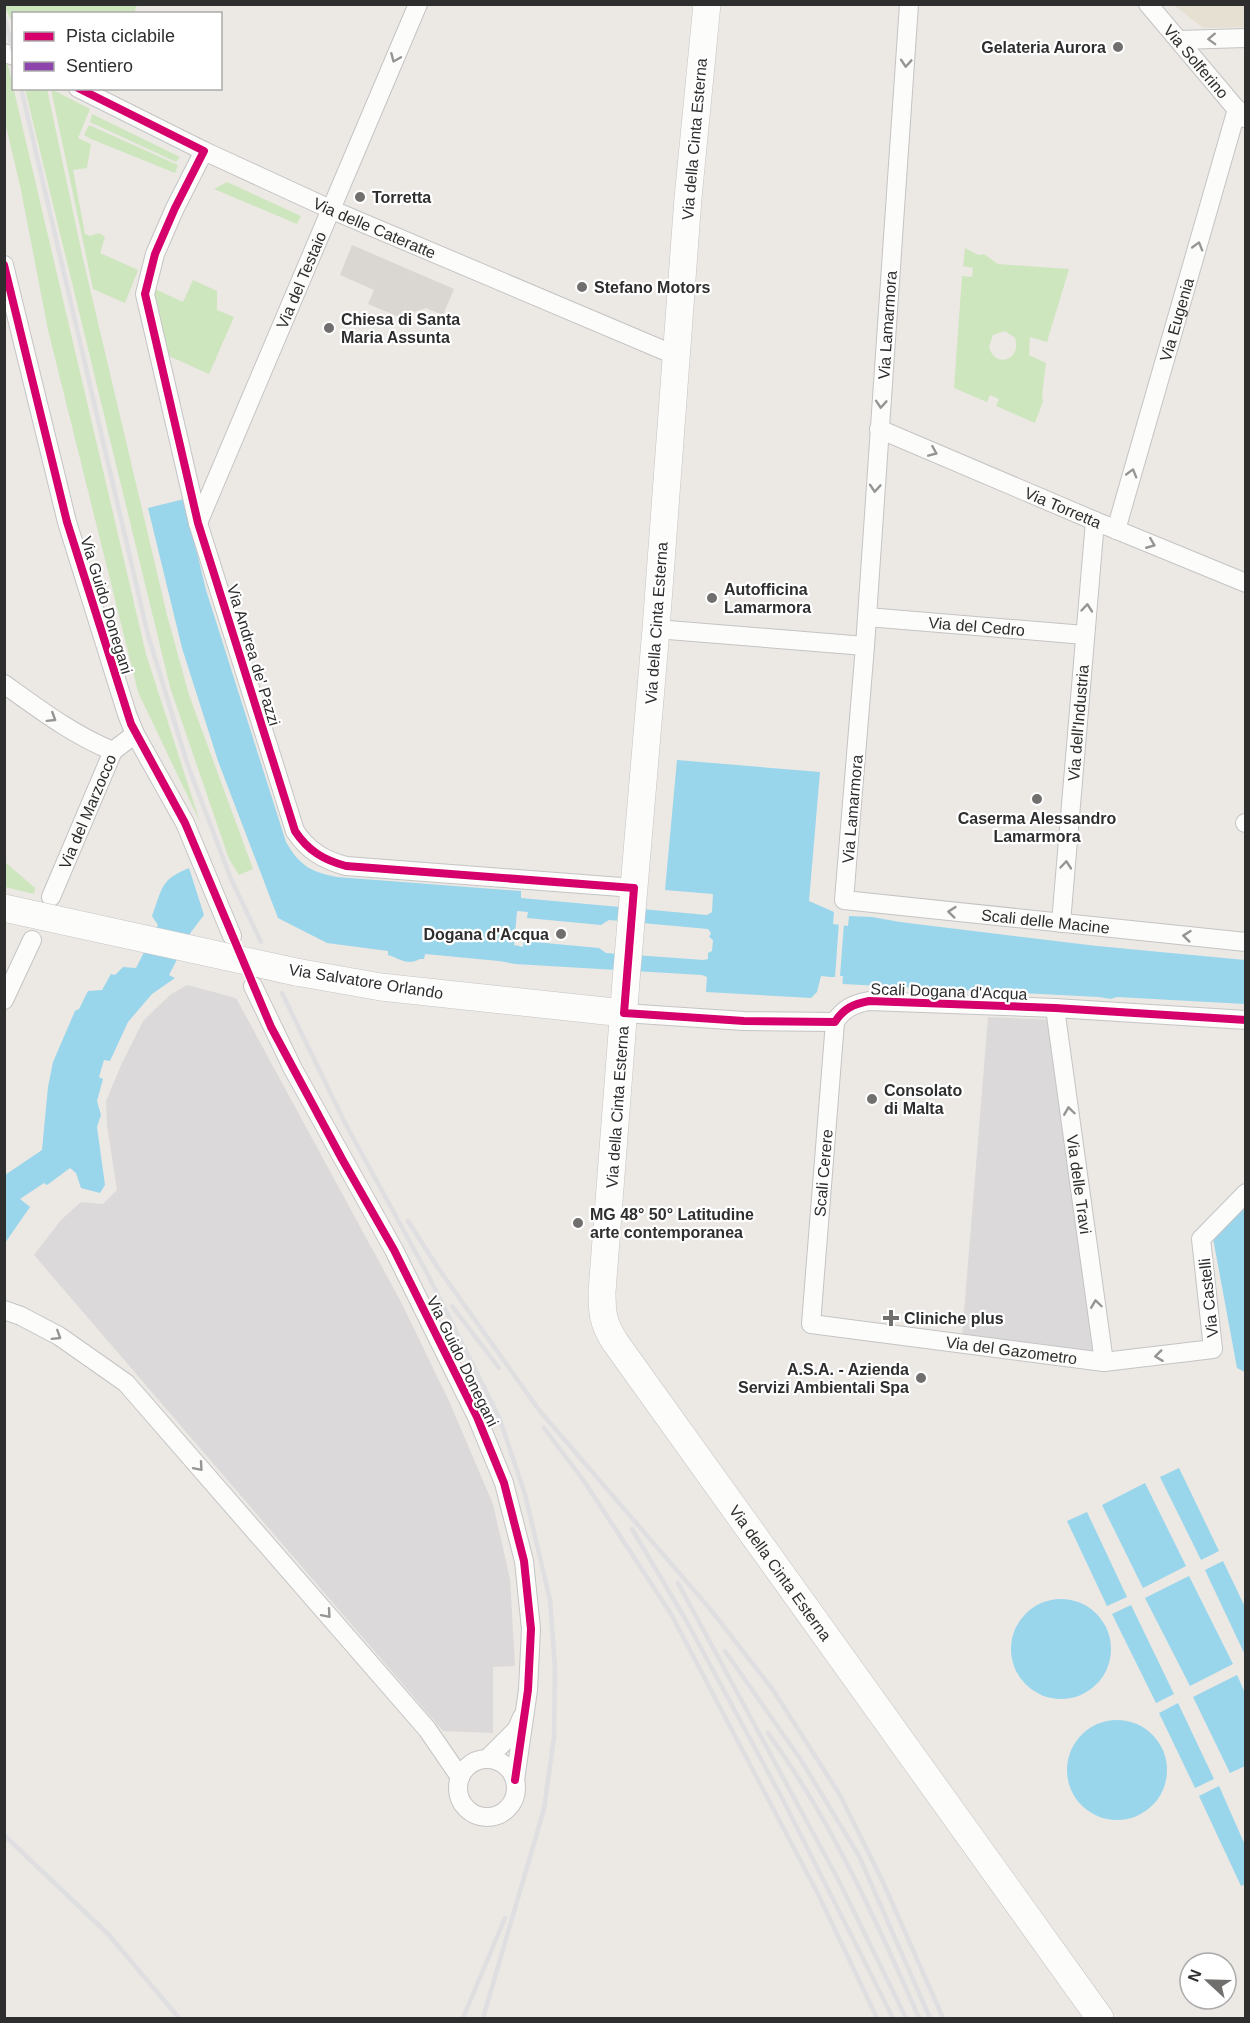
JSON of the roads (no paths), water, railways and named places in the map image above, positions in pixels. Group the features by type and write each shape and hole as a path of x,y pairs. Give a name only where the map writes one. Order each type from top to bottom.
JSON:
{"main road":[{"name":"Via della Cinta Esterna","path":"707,4 688,198 656,629 602,1293 602,1317 606,1329 1100,2019"},
{"name":"Via Salvatore Orlando","path":"4,908 318,976 381,987 624,1013"}],"street":[{"name":"Via del Testaio","path":"198,523 418,4"},
{"name":"Via Lamarmora","path":"844,900 865,646 909,4"},
{"name":"Via Solferino","path":"1148,4 1241,114"},
{"path":"1179,40 1245,38"},
{"name":"Via delle Cateratte","path":"82,90 204,151 330,209 677,356"},
{"name":"Via Eugenia","path":"1116,530 1241,114"},
{"name":"Via Andrea de' Pazzi","path":"204,151 155,254 145,294 198,523 296,831 308,848 330,861 346,866 634,888"},
{"name":"Via Guido Donegani","path":"4,265 68,522 120,692 135,734 184,823 232,936"},
{"name":"Via Torretta","path":"879,429 1245,583"},
{"name":"Via dell'Industria","path":"1061,923 1095,521"},
{"name":"Via del Cedro","path":"867,617 1084,635"},
{"path":"656,629 865,646"},
{"path":"4,684 47,715 98,745 113,751"},
{"name":"Via del Marzocco","path":"51,897 113,751 135,734"},
{"name":"Scali delle Macine","path":"844,900 1245,942"},
{"path":"4,1000 32,940"},
{"name":"Via Guido Donegani","path":"253,986 293,1069 394,1250 477,1417 504,1484 518,1532 527,1581 531,1653 515,1780"},
{"name":"Scali Dogana d'Acqua","path":"835,1022 848,1008 869,1001 1055,1008 1245,1020"},
{"name":"Via delle Travi","path":"1055,1008 1104,1362"},
{"path":"624,1013 744,1022 835,1022"},
{"name":"Scali Cerere","path":"811,1324 835,1022"},
{"name":"Via Castelli","path":"1213,1349 1201,1239 1245,1193"},
{"path":"4,1310 21,1316 58,1336 126,1383 427,1730 460,1777"},
{"name":"Via del Gazometro","path":"811,1324 1104,1362 1213,1349"},
{"name":"Via Guido Donegani","path":"487,1759 517,1728 525,1713"},
{"path":"487,1759 504,1764 515,1780 513,1800 499,1814 489,1817 471,1812 463,1805 458,1786 460,1777 471,1764 487,1759"}],"water":[{"path":"184,499 206,590 286,842 296,857 313,870 337,877 521,891 521,898 707,915 712,912 713,894 665,890 677,760 820,772 809,901 834,912 833,924 848,926 849,916 872,917 1097,946 1245,960 1245,1004 843,984 840,978 821,976 817,992 811,998 706,992 707,977 702,975 515,964 425,954 424,959 408,962 388,955 388,951 327,943 278,918 218,761 182,648 148,508","holes":["517,911 528,912 527,918 601,925 609,920 708,929 711,933 709,937 713,940 712,951 708,953 708,959 704,960 606,953 599,948 524,941 523,947 514,945"]},
{"path":"189,868 204,915 191,932 169,975 175,978 152,994 128,1022 110,1061 104,1060 99,1077 103,1079 97,1101 101,1115 97,1127 105,1185 100,1193 81,1188 76,1173 70,1168 47,1185 44,1183 20,1199 30,1207 5,1243 5,1175 42,1150 48,1087 53,1062 75,1011 79,1009 88,991 102,990 111,974 115,975 123,967 136,968 158,925 152,916 161,891 173,876"},
{"path":"1245,1204 1245,1372 1237,1368 1213,1238"},
{"path":"1179,1468 1219,1551 1201,1560 1160,1477"},
{"path":"1145,1483 1186,1566 1143,1588 1102,1505"},
{"path":"1087,1512 1127,1597 1107,1606 1067,1521"},
{"path":"1223,1561 1245,1607 1245,1655 1205,1570"},
{"path":"1189,1576 1233,1664 1190,1686 1145,1598"},
{"path":"1061,1599 1089,1607 1103,1621 1111,1649 1103,1677 1089,1691 1061,1699 1033,1691 1019,1677 1011,1649 1019,1621 1033,1607"},
{"path":"1131,1605 1174,1694 1156,1703 1112,1614"},
{"path":"1237,1675 1245,1693 1245,1766 1230,1773 1193,1697"},
{"path":"1178,1703 1214,1779 1195,1788 1159,1713"},
{"path":"1117,1720 1145,1728 1159,1742 1167,1770 1159,1798 1145,1812 1117,1820 1089,1812 1075,1798 1067,1770 1075,1742 1089,1728"},
{"path":"1219,1786 1245,1845 1245,1884 1241,1886 1199,1796"}],"railway":[{"path":"4,17 12,47"},
{"path":"21,90 148,635 187,763 231,879 261,942"},
{"path":"282,993 345,1123 428,1275 499,1417 525,1494 550,1600 555,1668 554,1737 544,1809 483,2018"},
{"path":"408,1221 438,1268 539,1410 711,1610 773,1690 840,1795 882,1880 943,2018"},
{"path":"452,1306 499,1368"},
{"path":"544,1428 584,1481 671,1614 818,1894 877,2018"},
{"path":"632,1529 687,1622 783,1800 893,2018"},
{"path":"678,1583 839,1881 906,2018"},
{"path":"725,1651 801,1760 859,1856 930,2018"},
{"path":"768,1733 812,1800 851,1871 919,2018"},
{"path":"4,1835 108,1934 179,2018"},
{"path":"463,2018 505,1918"}],"place":[{"name":"Gelateria Aurora","path":"1118,47"},
{"name":"Torretta","path":"360,197"},
{"name":"Stefano Motors","path":"582,287"},
{"name":"Chiesa di Santa Maria Assunta","path":"329,328"},
{"name":"Autofficina Lamarmora","path":"712,598"},
{"name":"Caserma Alessandro Lamarmora","path":"1037,799"},
{"name":"Dogana d'Acqua","path":"561,934"},
{"name":"Consolato di Malta","path":"872,1099"},
{"name":"MG 48° 50° Latitudine arte contemporanea","path":"578,1223"},
{"name":"Cliniche plus","path":"891,1318"},
{"name":"A.S.A. - Azienda Servizi Ambientali Spa","path":"921,1378"}]}
